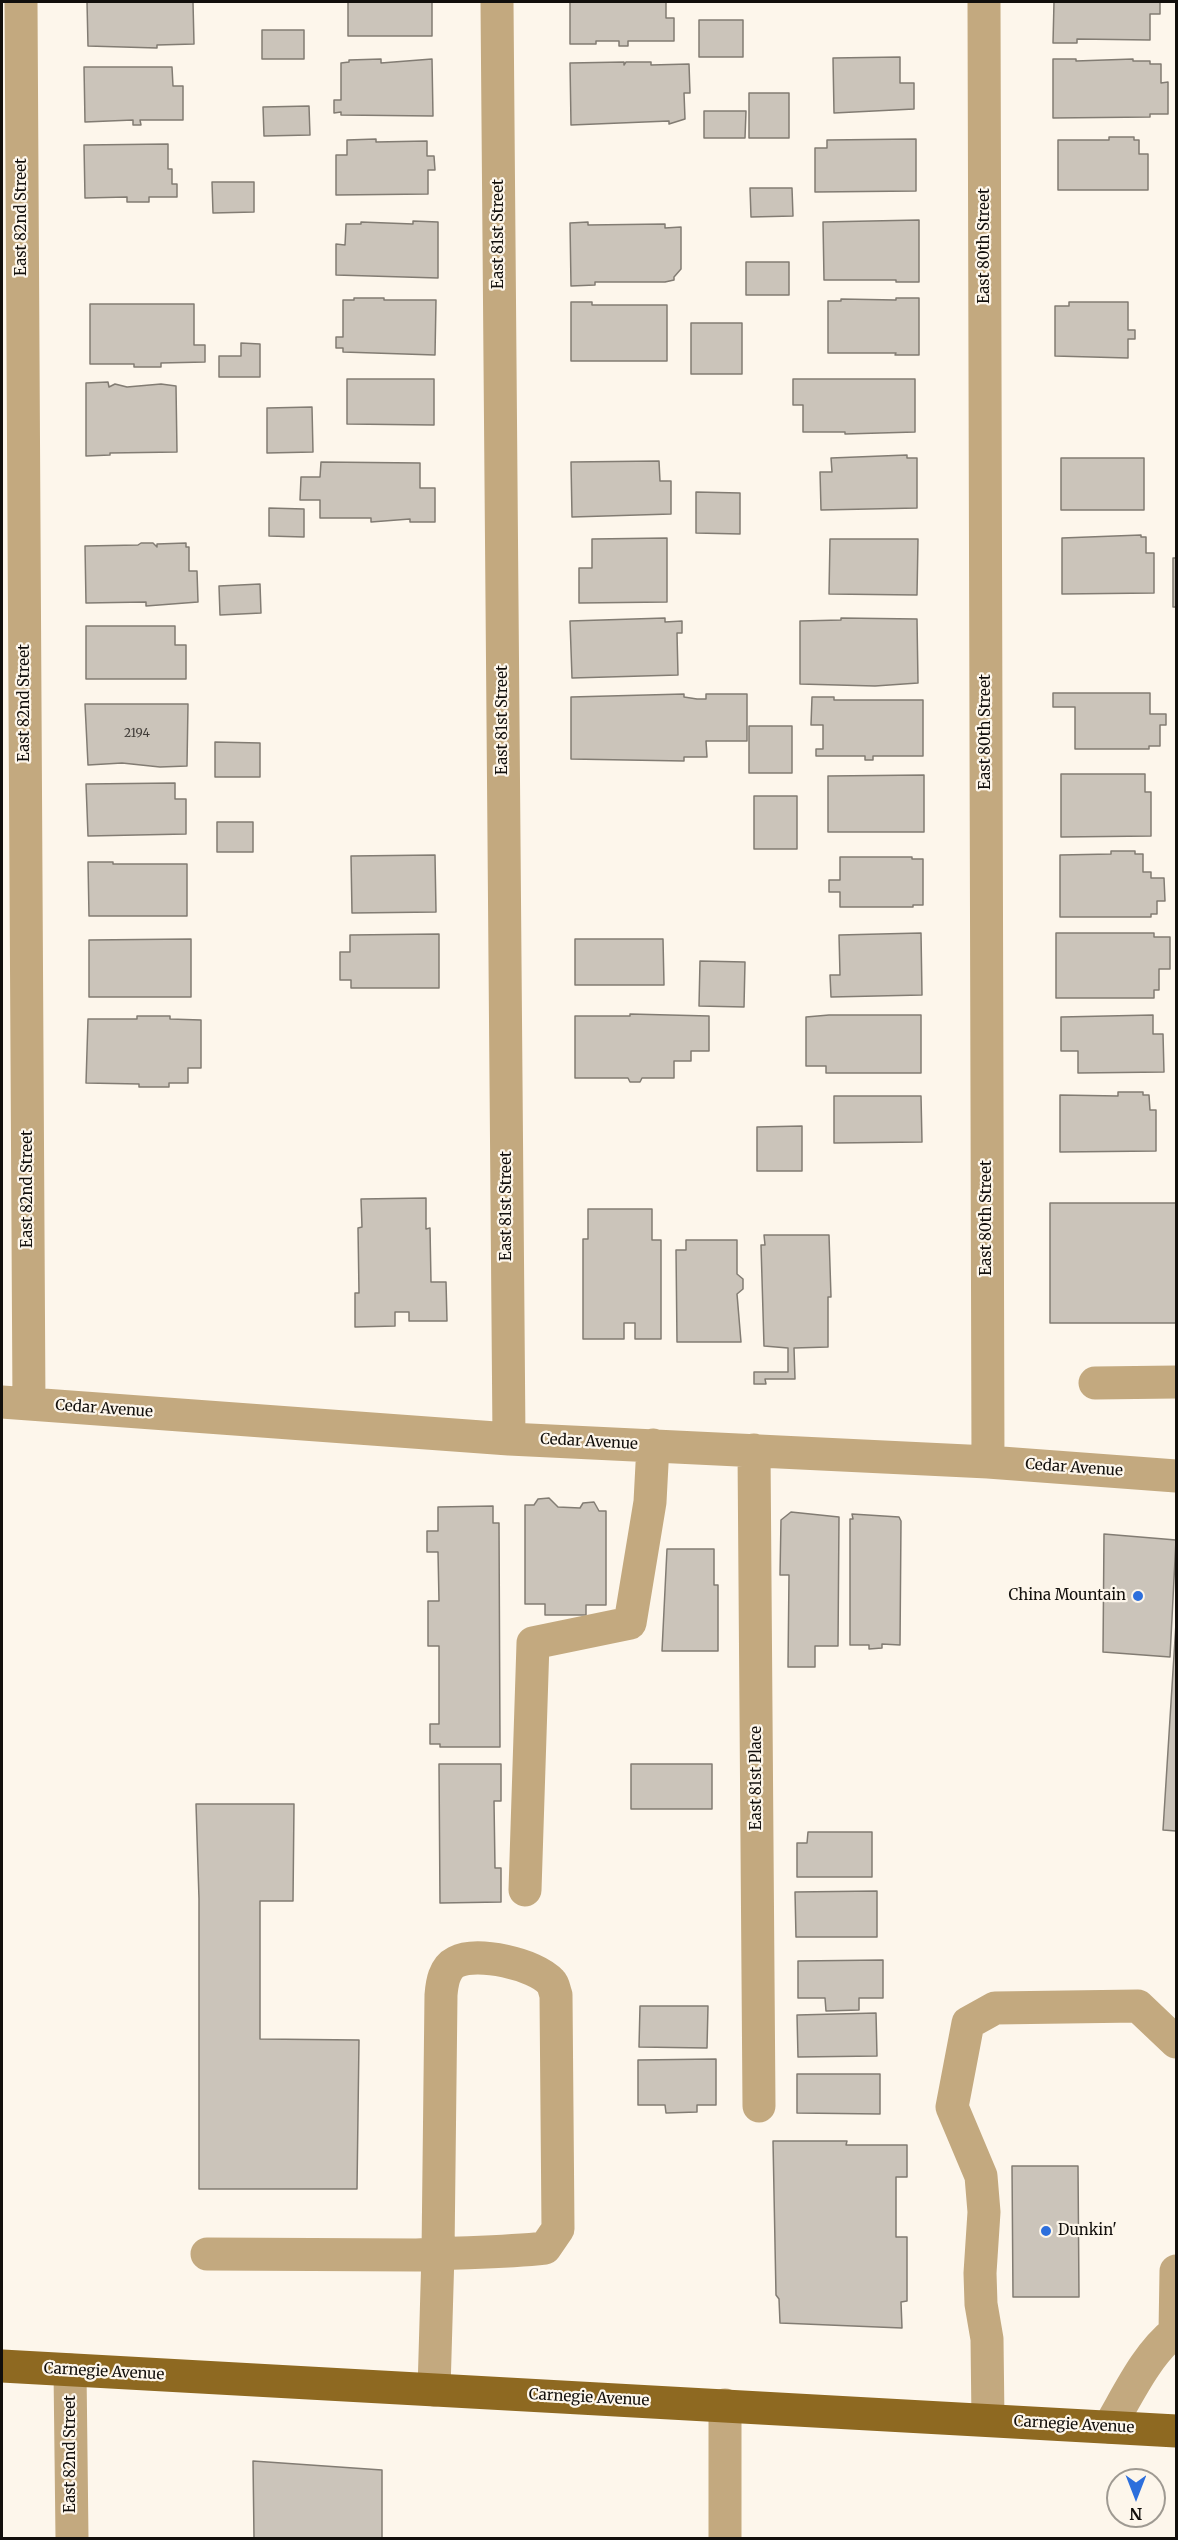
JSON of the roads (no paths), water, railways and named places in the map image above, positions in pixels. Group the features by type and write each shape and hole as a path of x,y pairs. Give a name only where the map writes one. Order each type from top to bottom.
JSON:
{"main road":[{"name":"Carnegie Avenue","path":"2,2366 1176,2431"}],"street":[{"name":"East 82nd Street","path":"15,1403 21,2"},
{"name":"East 81st Street","path":"497,2 509,1439"},
{"name":"East 80th Street","path":"984,2 988,1462"},
{"path":"1095,1383 1176,1382"},
{"name":"Cedar Avenue","path":"15,1403 509,1439 988,1462 1176,1476"},
{"path":"525,1890 533,1643 630,1623 650,1502 653,1445"},
{"name":"East 81st Place","path":"754,1450 759,2106"},
{"path":"207,2254 438,2253 511,2252 545,2248 558,2229 556,1995 552,1983 540,1973 499,1959 465,1959 450,1967 443,1979 441,1995 438,2253 434,2390"},
{"path":"988,2420 987,2339 981,2283 984,2212 981,2176 952,2107 968,2023 995,2008 1138,2006 1176,2042"},
{"path":"1109,2427 1155,2352 1175,2333 1176,2271"},
{"name":"East 82nd Street","path":"70,2370 72,2538"},
{"path":"725,2405 725,2538"}],"place":[{"name":"China Mountain","path":"1138,1596"},
{"name":"Dunkin'","path":"1046,2231"}]}
